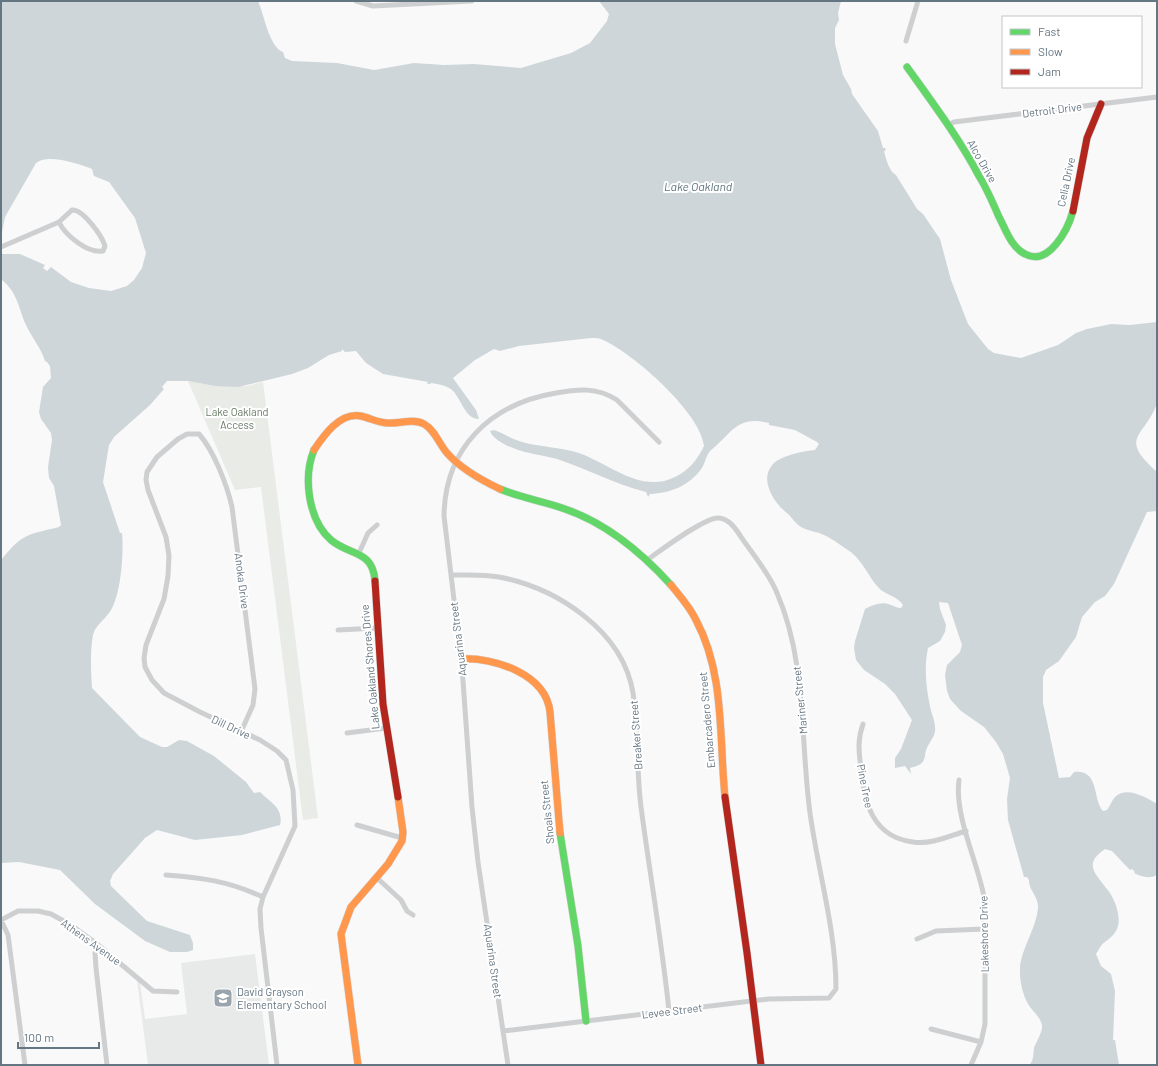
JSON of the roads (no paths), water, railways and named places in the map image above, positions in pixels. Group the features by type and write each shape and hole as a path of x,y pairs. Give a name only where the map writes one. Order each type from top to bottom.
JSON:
{"street":[{"path":"359,3 373,6 472,1"},
{"path":"906,41 918,1"},
{"name":"Alco Drive","path":"907,67 948,125 979,175 1011,241 1019,250 1028,256 1040,256"},
{"name":"Detroit Drive","path":"948,125 954,122 1157,97"},
{"name":"Celia Drive","path":"1040,256 1054,246 1066,227 1076,198 1087,138 1101,104"},
{"path":"2,247 59,222 72,210 76,210 82,213 104,241 105,246 103,251 97,252 85,247 64,230 59,222"},
{"name":"Aquarina Street","path":"508,1065 477,854 461,659 444,516 448,481 459,456 478,430 496,414 516,404 548,394 579,389 598,391 617,400 659,442"},
{"name":"Lake Oakland Shores Drive","path":"402,838 401,817 386,728 377,628 374,572 368,560 359,553 339,546 325,534 318,523 310,493 309,480 314,451 336,422 349,416 363,416 384,423 422,423 430,430 456,462"},
{"name":"Dill Drive","path":"199,434 187,434 178,439 157,457 147,472 146,480 148,490 166,537 169,556 168,576 164,599 146,645 144,658 145,667 152,680 164,693 260,740 283,756 289,768 293,790 295,826 263,897 260,909 260,928 277,1065"},
{"name":"Anoka Drive","path":"199,434 206,442 228,490 236,535 255,689 253,705 241,732"},
{"name":"Embarcadero Street","path":"456,462 495,487 568,510 622,540 664,576 683,598 697,621 707,645 715,675 726,814 746,944 761,1065"},
{"name":"Mariner Street","path":"646,560 704,522 719,518 728,520 752,552 777,592 796,658 810,811 830,926 836,989"},
{"path":"359,553 368,533 377,525"},
{"name":"Breaker Street","path":"451,575 483,574 499,577 538,590 559,600 597,627 620,656 633,692 640,803 660,932 669,1011"},
{"path":"338,630 377,628"},
{"name":"Shoals Street","path":"461,659 470,657 486,660 512,669 534,683 543,691 547,698 550,710 554,780 562,858 578,946 586,1021"},
{"name":"Pine Tree","path":"863,724 858,738 862,780 868,810 886,832 913,842 932,841 966,831"},
{"path":"347,733 386,728"},
{"name":"Lakeshore Drive","path":"959,780 959,801 966,831 982,883 985,902 985,1024 981,1042 971,1065"},
{"path":"357,824 402,838 398,849 351,907 341,934 358,1065"},
{"path":"166,875 223,882 236,885 263,897"},
{"path":"376,877 401,900 407,910 413,915"},
{"name":"Athens Avenue","path":"1,920 18,911 38,911 50,914 71,925 97,944 153,990 177,992"},
{"path":"1,920 6,926 8,935 25,1065"},
{"path":"917,938 936,931 984,929"},
{"path":"97,944 95,953 96,968 107,1065"},
{"name":"Levee Street","path":"503,1031 769,999 829,998 836,989"},
{"path":"931,1029 981,1042"}],"water":[{"name":"Lake Oakland","path":"1,1 258,1 274,44 283,52 285,58 292,61 337,63 374,70 414,63 444,65 474,64 521,68 571,53 590,43 607,21 609,14 599,1 841,1 838,13 839,20 835,28 835,44 843,75 851,89 852,94 878,131 883,148 886,150 884,151 890,168 917,209 923,214 940,239 951,280 968,324 988,349 994,353 1021,358 1058,345 1076,333 1087,329 1111,324 1130,325 1157,322 1157,403 1152,415 1141,431 1136,444 1138,451 1157,472 1157,511 1147,512 1114,584 1105,596 1095,602 1082,617 1076,637 1059,661 1046,670 1043,677 1043,703 1059,778 1070,777 1074,772 1082,772 1088,775 1092,780 1097,799 1103,811 1107,810 1115,797 1125,792 1147,798 1157,804 1157,875 1146,877 1134,873 1135,872 1132,869 1130,870 1112,851 1105,849 1094,859 1093,864 1095,873 1110,892 1119,917 1116,931 1102,944 1096,954 1101,966 1111,974 1115,991 1113,1040 1115,1040 1119,1065 1029,1065 1033,1059 1034,1048 1041,1033 1042,1025 1039,1018 1028,1004 1022,989 1020,964 1037,916 1038,904 1030,887 1029,880 1027,877 1024,877 1008,820 1007,799 1010,778 1003,754 984,727 961,711 950,699 947,691 945,675 947,665 960,652 962,645 948,603 939,602 946,625 945,632 940,641 928,648 926,670 927,692 935,730 934,736 927,748 921,764 910,768 911,774 905,766 895,768 895,758 901,749 912,720 895,694 885,684 864,670 856,660 854,648 865,609 881,603 900,608 903,605 896,598 881,590 854,555 848,550 827,536 805,529 797,524 778,504 770,491 768,484 767,477 773,464 782,458 793,454 815,450 819,444 795,430 769,425 769,423 758,421 742,424 735,428 710,451 702,468 691,480 672,490 650,494 648,497 646,492 623,485 557,459 524,452 510,447 491,434 490,431 494,430 522,442 565,449 579,453 626,476 638,480 650,482 662,481 675,477 688,468 696,460 704,446 700,433 691,417 679,401 664,386 631,357 599,338 519,346 500,351 494,349 475,360 453,378 476,410 479,419 469,415 453,391 447,387 383,374 366,363 356,351 345,352 342,349 342,351 329,355 308,368 292,374 238,387 215,386 188,381 167,381 162,387 164,389 150,405 114,437 109,445 103,482 120,533 122,533 122,563 119,586 113,606 93,635 91,654 92,688 140,737 162,747 167,747 179,740 187,741 214,756 246,782 254,793 260,792 275,806 280,814 280,825 242,835 195,840 157,830 145,838 113,874 110,881 111,886 147,921 190,935 193,943 193,950 187,952 170,952 145,941 95,904 60,870 19,862 1,863 1,560 8,551 26,536 59,527 61,525 54,486 49,478 48,467 52,440 51,433 41,419 39,412 43,387 51,378 50,366 45,361 28,330 17,300 7,284 1,279 1,254 20,254 45,265 43,268 47,271 51,267 71,282 89,288 111,291 127,286 134,280 142,268 146,253 135,218 109,182 94,176 92,169 72,162 55,159 41,160 36,163 5,217 1,237"}],"place":[{"name":"David Grayson Elementary School","path":"223,998"}],"park label":[{"name":"Lake Oakland Access","path":"237,418"}]}
